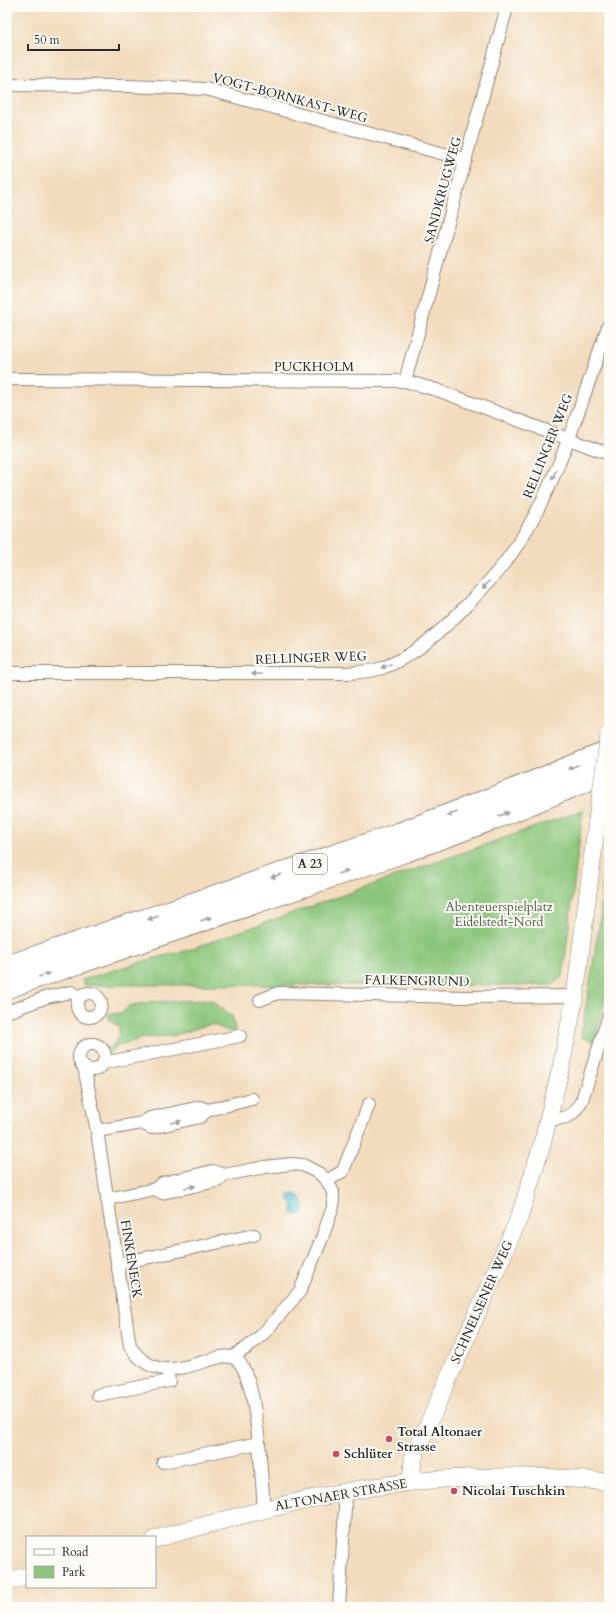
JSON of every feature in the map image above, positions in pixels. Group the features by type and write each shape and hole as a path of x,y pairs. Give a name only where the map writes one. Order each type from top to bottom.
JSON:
{"highway":[{"name":"A 23","path":"7,967 399,834 493,799 609,752"},
{"name":"A 23","path":"7,987 405,851 506,813 609,771"}],"street":[{"name":"SANDKRUGWEG","path":"405,381 507,7"},
{"name":"VOGT-BORNKAST-WEG","path":"7,85 127,86 202,89 466,160"},
{"name":"RELLINGER WEG","path":"7,673 341,673 369,671 382,668 401,659 448,624 493,577 514,551 534,518 552,482 569,439 609,324"},
{"name":"PUCKHOLM","path":"7,379 405,381 438,390 609,454"},
{"name":"SCHNELSENER WEG","path":"415,1482 413,1459 519,1218 539,1157 549,1120 576,993 609,734"},
{"path":"7,1012 48,997 71,992 80,997"},
{"name":"FALKENGRUND","path":"260,1000 278,993 466,997 576,993"},
{"path":"549,1120 562,1119 570,1116 577,1110 582,1100 609,1015"},
{"path":"84,1067 88,1069 96,1069 103,1063 240,1036"},
{"name":"FINKENECK","path":"103,1063 105,1056 102,1049 96,1045 84,1046 80,1052 80,1060 84,1067 96,1131 130,1346 136,1355 144,1362 154,1367 166,1369 180,1368 216,1357 232,1357"},
{"path":"96,1131 142,1123 151,1128 200,1117 208,1110 252,1099"},
{"path":"327,1181 343,1171 369,1104"},
{"path":"107,1199 155,1189 162,1193 217,1181 224,1175 265,1167 292,1164 303,1164 320,1174 327,1181 333,1192 333,1207 300,1291 264,1333 248,1347 232,1357 240,1362 245,1374 254,1404 259,1443 163,1462"},
{"path":"118,1264 254,1235"},
{"path":"98,1395 117,1390 169,1381 166,1369"},
{"name":"ALTONAER STRASSE","path":"259,1443 264,1509"},
{"name":"ALTONAER STRASSE","path":"156,1540 264,1509 344,1492 415,1482 494,1477 576,1479 609,1482"},
{"path":"339,1607 345,1508 344,1492"},
{"path":"7,1582 26,1576"}],"green space":[{"name":"Abenteuerspielplatz Eidelstedt-Nord","path":"583,810 563,976 552,985 84,985 82,980 148,960 188,950"},
{"path":"609,824 609,981 595,1042 581,1037 599,927"},
{"path":"211,1000 232,1016 236,1034 211,1024 175,1035 144,1038 120,1045 107,1055 104,1047 110,1048 119,1037 119,1027 109,1019 109,1014 122,1013 129,1006 149,1002"}],"water":[{"path":"295,1194 302,1200 304,1207 303,1213 296,1215 292,1212 293,1204 289,1200 289,1195"}],"place":[{"name":"Total Altonaer Strasse","path":"389,1439"},
{"name":"Schlüter","path":"336,1454"},
{"name":"Nicolai Tuschkin","path":"454,1491"}]}
